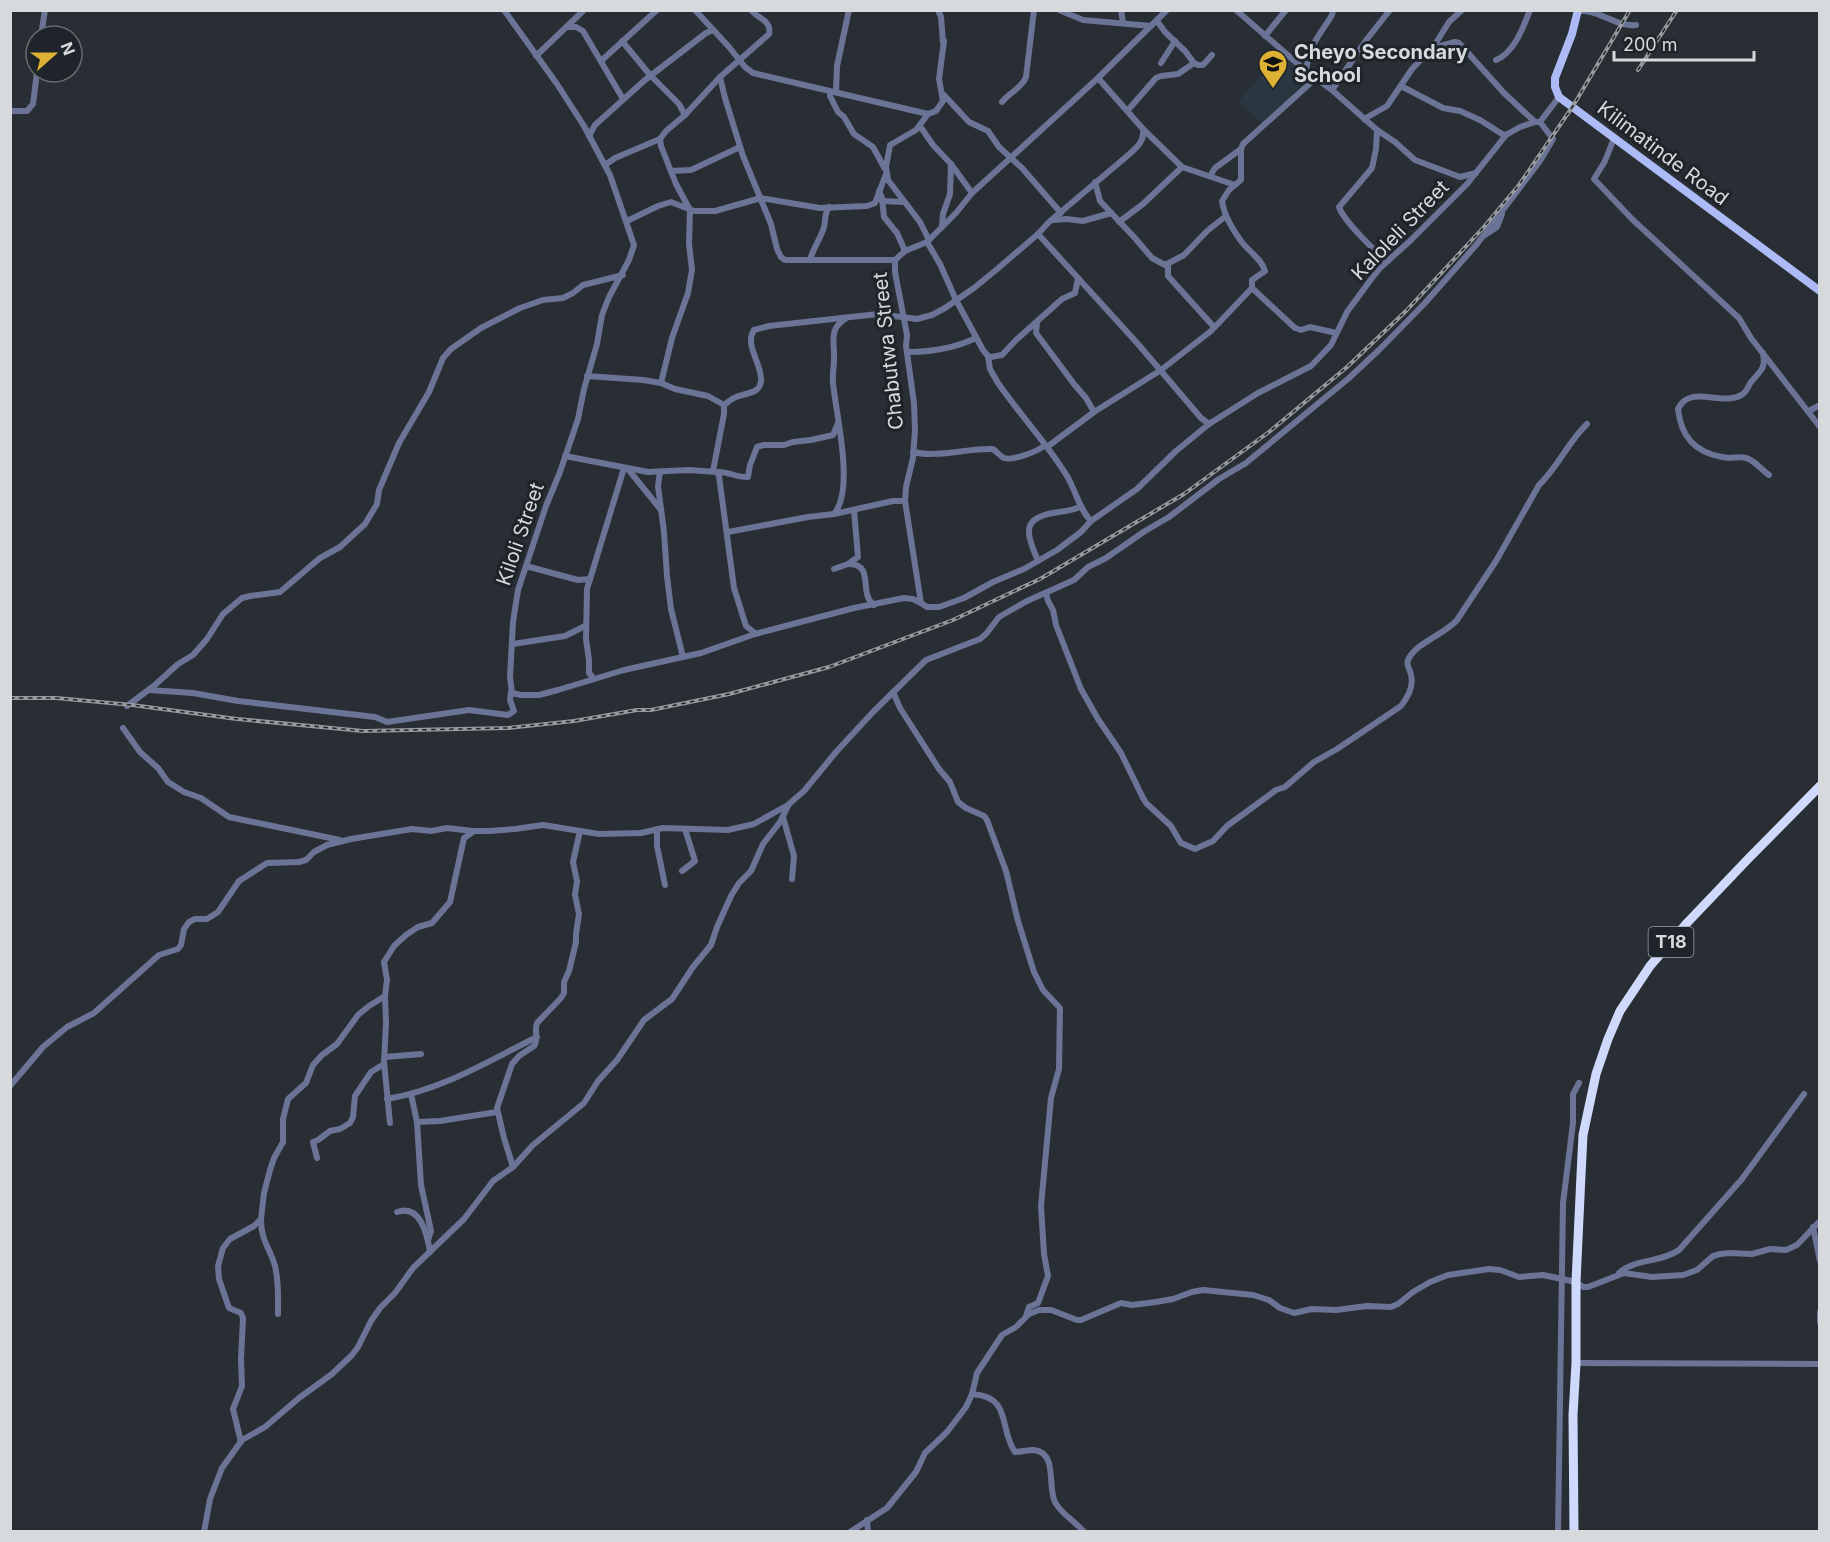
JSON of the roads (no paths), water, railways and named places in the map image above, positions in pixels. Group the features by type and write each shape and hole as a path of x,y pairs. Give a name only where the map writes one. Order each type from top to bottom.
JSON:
{"highway":[{"name":"T18","path":"1574,1532 1573,1414 1583,1135 1596,1074 1615,1023 1650,966 1687,923 1820,786"}],"main road":[{"path":"1559,97 1555,87 1556,78 1578,11"},
{"name":"Kilimatinde Road","path":"1559,97 1820,291"}],"street":[{"path":"536,56 584,10"},
{"path":"602,60 657,10"},
{"path":"695,10 748,70 758,75 928,114 933,113 943,101 939,79 944,41 938,10"},
{"path":"605,165 615,158 660,139 720,77 770,32 768,24 751,10"},
{"path":"849,10 833,92 830,96 854,134 873,147 892,186 920,222 956,300 988,356 990,369 998,383 1068,478 1091,521"},
{"path":"1002,102 1024,83 1034,10"},
{"path":"1059,10 1123,23 1151,26"},
{"path":"1121,10 1123,23"},
{"name":"Chabutwa Street","path":"921,603 905,501 913,452 914,403 906,346 907,335 895,260 905,251 928,241 956,213 972,192 1098,78 1167,10"},
{"path":"1236,10 1264,36 1415,160 1460,177 1476,173"},
{"path":"1264,36 1286,10"},
{"path":"1306,71 1308,53 1333,10"},
{"path":"1332,90 1390,10"},
{"path":"1496,60 1505,55 1517,39 1530,10"},
{"name":"Kiloli Street","path":"149,690 181,691 238,701 375,717 387,722 469,710 508,715 514,711 510,700 515,601 578,419 606,305 623,275 634,245 605,165 565,96 506,11"},
{"path":"1578,11 1594,12 1622,24 1636,25"},
{"path":"1364,119 1387,106 1412,69 1431,49 1457,12"},
{"path":"1157,21 1194,63 1203,65 1212,55"},
{"path":"567,27 576,27 583,32 602,60 623,99"},
{"path":"589,136 595,125 650,75 713,30"},
{"path":"622,41 650,75 679,104 685,115"},
{"path":"1161,63 1175,41"},
{"path":"10,1086 37,1053 60,1033 94,1013 161,954 178,949 181,945 183,930 187,925 195,919 207,919 218,912 239,881 267,863 303,861 319,849 343,841 412,829 473,831 543,825 599,834 641,833 657,829 723,831 748,826 789,804 804,791 836,752 926,660 980,639 999,617 1027,601 1074,580 1088,567 1169,517 1219,479 1246,464 1271,444 1380,349 1425,303 1484,236 1540,161 1553,139 1538,122 1504,93 1459,43 1455,42 1431,49"},
{"path":"1128,110 1156,78 1178,74 1194,63"},
{"path":"720,77 740,147 773,229 777,249 782,257 785,260 895,260"},
{"path":"1098,78 1143,129 1182,167 1235,184"},
{"path":"1210,176 1215,168 1241,149 1250,138 1316,78"},
{"path":"10,111 27,111 32,107 35,84"},
{"path":"1401,86 1443,108 1460,111 1480,120 1506,135"},
{"path":"943,94 969,122 988,131 999,147 1012,158 1061,213"},
{"name":"Kaloleli Street","path":"1209,424 1265,389 1311,366 1326,351 1365,287 1388,261 1476,173 1506,135 1520,127 1538,122 1559,97"},
{"path":"915,111 938,152 951,164 972,192"},
{"path":"627,221 665,203 677,203 690,210 715,211 761,198 820,208 872,205 877,199 886,172 887,151 890,145 913,132 928,114"},
{"path":"724,405 736,397 757,390 760,386 759,366 751,340 754,330 769,326 878,314 917,319 932,315 974,288 1138,146 1144,134 1143,129"},
{"path":"1377,130 1372,168 1339,207 1342,215 1388,261"},
{"path":"1614,138 1605,161 1594,179 1632,219 1735,314 1820,427"},
{"path":"660,139 676,184 690,210 688,236 692,270 685,306 672,338 661,383"},
{"path":"671,171 691,170 740,147"},
{"path":"913,452 950,453 993,449 1002,457 1009,459 1036,451 1161,370 1211,331 1252,288 1252,280 1264,272 1265,268 1241,241 1226,216 1222,201 1239,182 1242,175 1241,149"},
{"path":"942,226 942,214 950,194 951,164"},
{"path":"1119,222 1143,204 1182,167"},
{"path":"1095,182 1100,201"},
{"path":"879,190 884,218 897,233 905,251"},
{"path":"1085,192 1100,201 1152,258 1165,265 1184,255 1207,231 1226,216"},
{"path":"882,201 904,202"},
{"path":"810,260 824,227 825,214 829,207"},
{"path":"1052,220 1083,221 1111,213"},
{"path":"511,692 539,695 701,653 755,634 854,608 904,598 913,598 930,608 956,601 1038,561 1081,532 1091,521 1137,489 1176,451 1209,424 1201,418 1161,370 1038,234"},
{"path":"1168,265 1168,276 1214,327"},
{"path":"127,706 196,652 221,617 242,598 280,592 320,558 340,547 365,524 376,504 379,490 399,442 429,392 442,358 451,350 481,328 520,308 543,300 563,298 583,285 623,275"},
{"path":"1075,293 1078,279"},
{"path":"1252,288 1295,328 1301,330 1310,327 1336,333"},
{"path":"988,356 1002,355 1062,299 1075,293 1093,296"},
{"path":"834,514 839,507 843,482 842,444 833,379 833,334 836,326 847,317"},
{"path":"1037,322 1036,333 1086,398 1094,412"},
{"path":"1025,332 1036,333"},
{"path":"908,352 926,352 959,345 976,338"},
{"path":"1762,352 1765,363 1762,370 1742,394 1723,400 1689,397 1684,399 1678,409 1686,438 1697,446 1720,457 1749,459 1769,475"},
{"path":"587,376 661,383 675,389 708,396 724,405"},
{"path":"715,472 724,405"},
{"path":"1809,411 1820,405"},
{"path":"565,456 648,472 689,470 723,472 748,477 757,447 811,441 829,436 834,433 838,423"},
{"path":"1046,593 1081,689 1098,719 1122,753 1143,798 1171,826 1181,843 1195,849 1213,841 1227,826 1276,790 1285,787 1314,762 1401,706 1412,682 1407,663 1410,656 1457,620 1496,561 1539,485 1548,477 1560,457 1587,424"},
{"path":"626,468 661,510"},
{"path":"594,679 589,673 590,660 585,626 586,596 626,468"},
{"path":"660,472 658,481 670,602 683,657"},
{"path":"715,472 719,476 734,588 746,626 755,634"},
{"path":"728,532 834,514 893,501 905,501"},
{"path":"1038,561 1029,535 1030,524 1047,514 1081,506"},
{"path":"834,568 848,564 858,557 854,510"},
{"path":"848,564 859,565 862,569 868,599 874,605"},
{"path":"526,566 578,580 590,579"},
{"path":"513,644 565,636 585,626"},
{"path":"893,692 900,708 939,769 950,782 958,802 984,816 987,820 1005,871 1017,921 1034,972 1043,990 1060,1008 1059,1070 1051,1098 1041,1206 1048,1277 1038,1303 1029,1308 1026,1317"},
{"path":"123,728 137,749 158,768 168,782 184,792 201,798 229,817 343,841"},
{"path":"204,1532 210,1499 222,1468 244,1438 265,1427 332,1374 352,1355 380,1308 395,1293 413,1268 464,1219 493,1181 513,1167 533,1144 584,1103 644,1020 672,999 711,945 731,896 739,883 751,871 765,840 775,829 789,804"},
{"path":"783,816 794,856 792,879"},
{"path":"657,829 657,846 665,885"},
{"path":"682,871 695,861 686,829"},
{"path":"390,1123 384,1060 387,980 384,963 394,946 412,930 433,923 448,904 452,897 464,838 473,831"},
{"path":"513,1167 497,1112 512,1064 534,1046 537,1037 537,1023 564,993 564,982 576,943 579,914 573,862 580,831"},
{"path":"278,1314 279,1295 274,1263 262,1235 261,1219 264,1194 272,1165 283,1142 283,1119 288,1099 306,1083 313,1065 337,1044 358,1015 385,996"},
{"path":"387,1099 411,1094 460,1077 483,1063 537,1037"},
{"path":"317,1158 313,1142 330,1131 350,1123 353,1117 355,1096 371,1072 384,1060 422,1054"},
{"path":"1558,1532 1563,1203 1573,1123 1573,1094 1579,1083"},
{"path":"411,1094 417,1122 419,1171 431,1230 428,1240"},
{"path":"850,1532 880,1513 892,1501 916,1472 925,1453 943,1436 964,1410 972,1394 977,1373 997,1341 1036,1310 1046,1309 1081,1320 1121,1303 1132,1305 1156,1302 1203,1290 1253,1295 1269,1300 1280,1308 1294,1313 1312,1309 1391,1307 1430,1282 1448,1275 1489,1269 1500,1270 1519,1277 1537,1275 1576,1282 1583,1287 1588,1287 1616,1275 1630,1265 1672,1255 1678,1250 1742,1179 1804,1094"},
{"path":"417,1122 440,1121 497,1112"},
{"path":"397,1212 403,1209 417,1215 428,1240 430,1252"},
{"path":"241,1442 233,1409 242,1386 243,1318 241,1313 227,1306 219,1279 218,1266 224,1245 261,1219"},
{"path":"1616,1275 1630,1273 1652,1277 1683,1275 1696,1270 1717,1254 1730,1252 1760,1254 1770,1249 1786,1250 1797,1245 1820,1221"},
{"path":"1813,1227 1820,1262"},
{"path":"1820,1312 1820,1322"},
{"path":"1576,1363 1820,1364"},
{"path":"972,1394 987,1396 996,1403 1003,1415 1009,1441 1015,1452 1033,1450 1045,1455 1048,1460 1051,1492 1055,1502 1059,1509 1084,1532"},
{"path":"867,1520 868,1532"}],"railway":[{"path":"10,698 56,698 132,705 237,719 363,731 507,728 651,710 729,694 829,667 953,620 1040,579 1184,494 1269,432 1347,367 1406,311 1483,228 1519,185 1573,106 1630,10"},
{"path":"1638,70 1677,10"}],"place":[{"name":"Cheyo Secondary School","path":"1273,90"}]}
